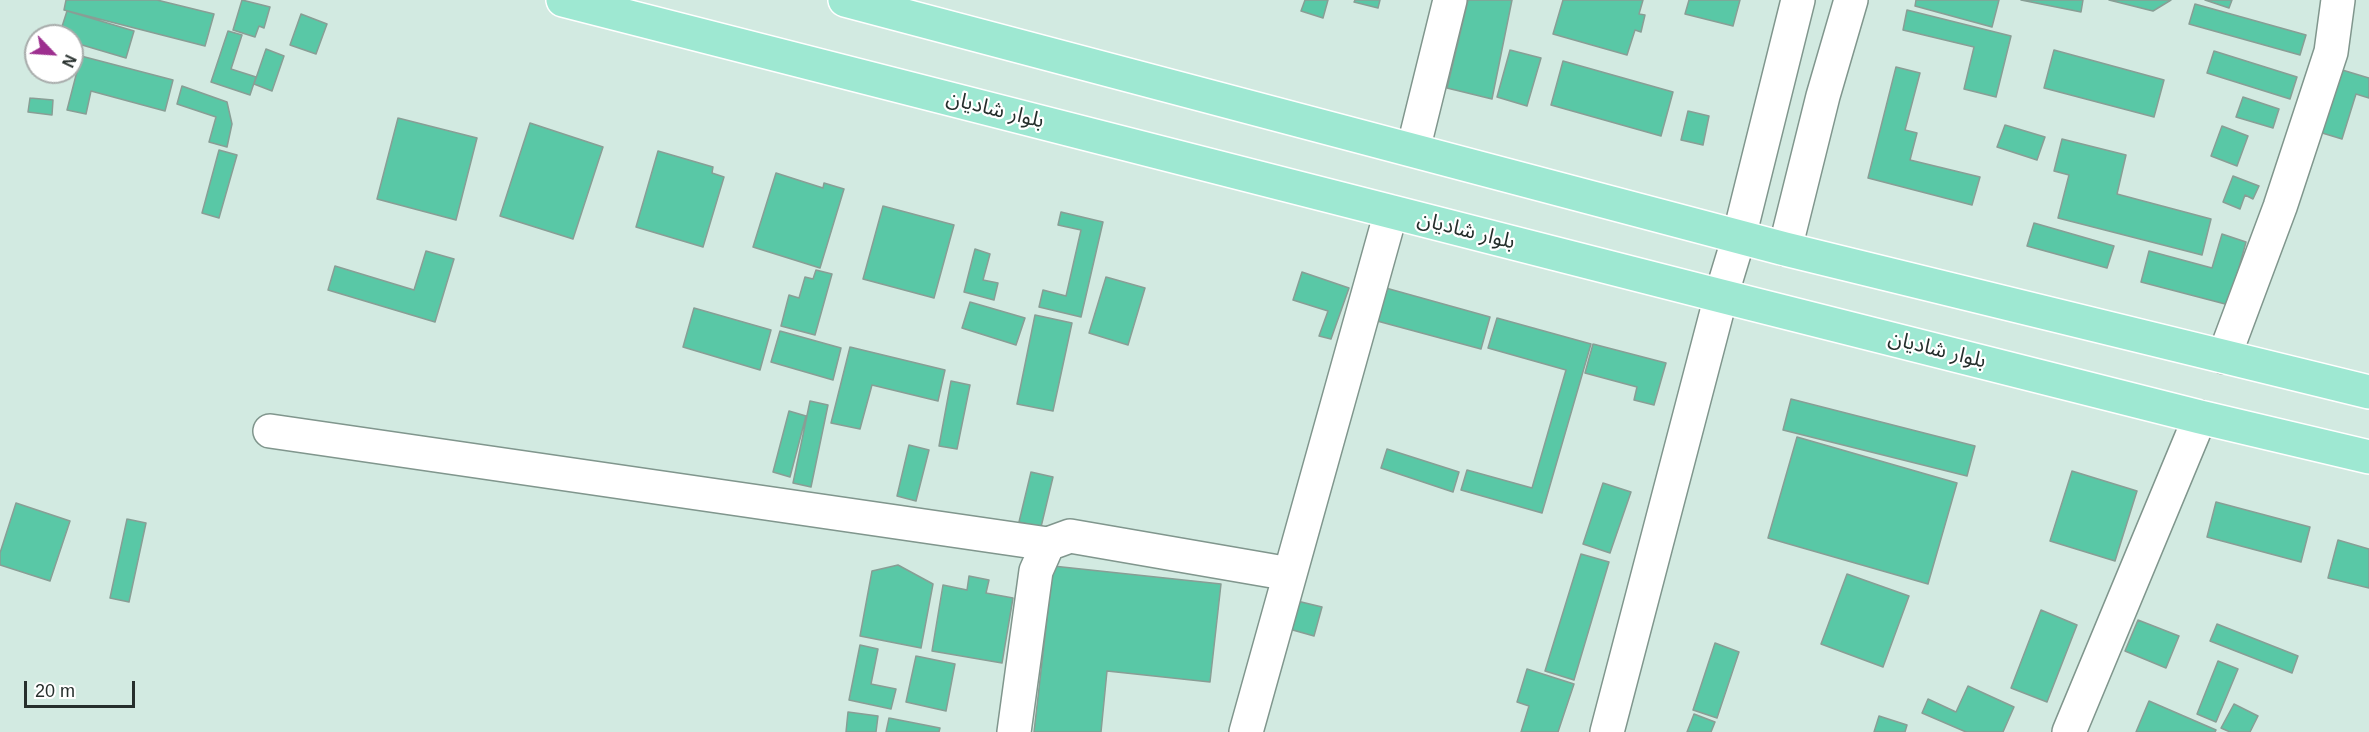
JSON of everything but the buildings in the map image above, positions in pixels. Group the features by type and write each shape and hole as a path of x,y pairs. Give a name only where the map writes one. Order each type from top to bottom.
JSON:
{"main road":[{"name":"بلوار شادیان","path":"563,0 1721,296 2200,417 2369,457"},
{"path":"845,0 1785,249 2369,392"}],"street":[{"path":"1413,150 1449,0"},
{"path":"1607,732 1721,296 1739,237 1798,0"},
{"path":"1785,249 1823,96 1851,0"},
{"path":"2224,357 2280,207 2331,52 2338,0"},
{"path":"1246,732 1391,212"},
{"path":"2069,732 2200,417"},
{"path":"270,431 1048,544 1070,536 1290,574"},
{"path":"1014,732 1036,571 1048,544"}]}
